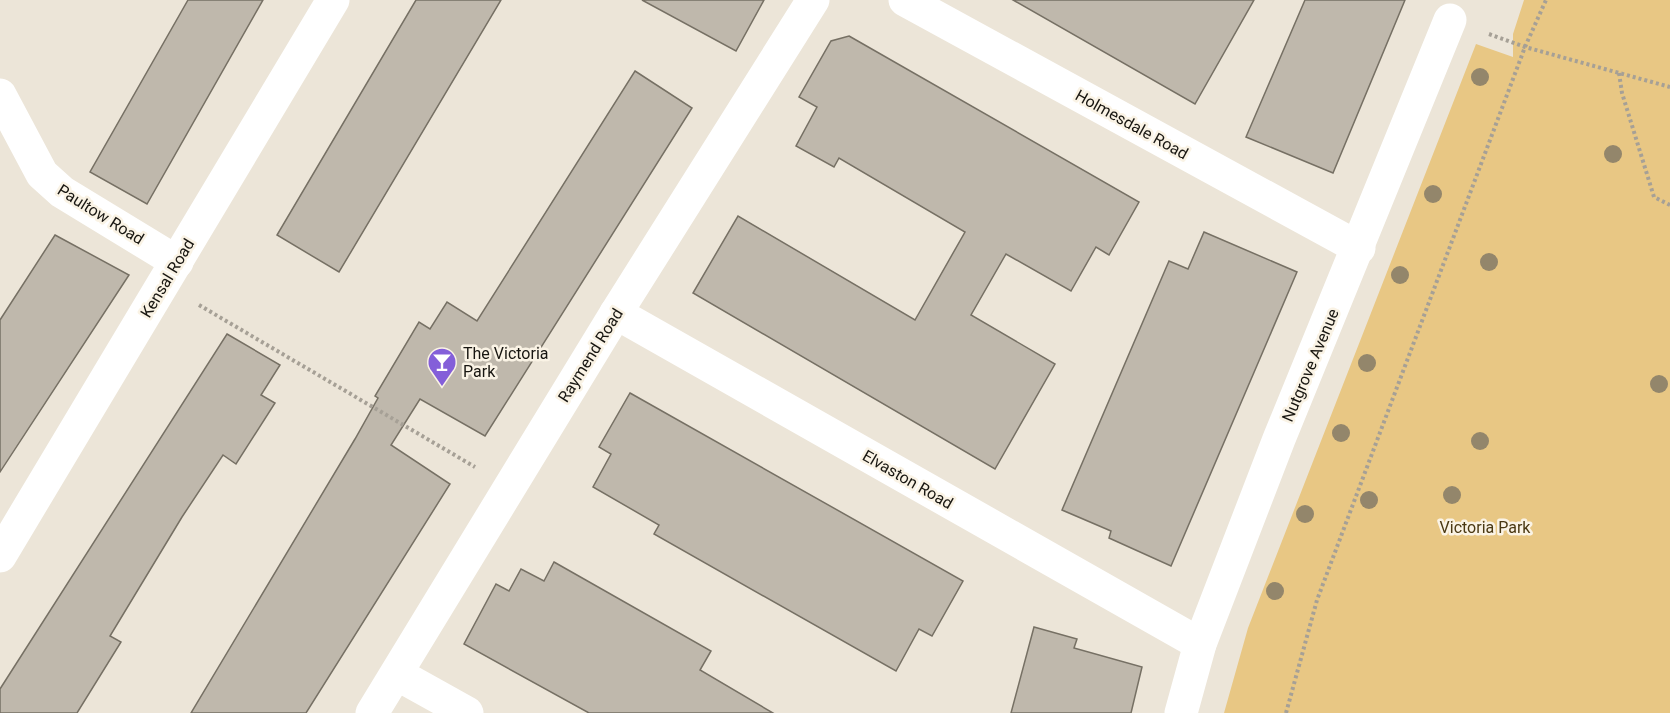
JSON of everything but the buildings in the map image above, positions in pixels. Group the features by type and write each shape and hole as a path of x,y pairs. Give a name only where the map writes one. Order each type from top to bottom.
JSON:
{"street":[{"name":"Kensal Road","path":"0,556 333,0"},
{"name":"Raymend Road","path":"372,713 616,313 813,0"},
{"name":"Holmesdale Road","path":"905,0 1359,248"},
{"name":"Nutgrove Avenue","path":"1181,713 1200,644 1279,439 1359,248 1450,20"},
{"name":"Paultow Road","path":"0,94 42,174 62,192 171,273"},
{"name":"Elvaston Road","path":"616,313 1200,644"},
{"path":"397,674 467,713"}],"path":[{"path":"1286,713 1317,600 1525,47 1545,0"},
{"path":"1450,20 1525,47 1670,87"},
{"path":"1619,72 1622,93 1654,197 1670,206"},
{"path":"171,273 509,487"}],"green space":[{"name":"Victoria Park","path":"1524,0 1670,0 1670,713 1224,713 1248,628 1476,44 1513,57 1513,34"}],"place":[{"name":"The Victoria Park","path":"442,388"}]}
